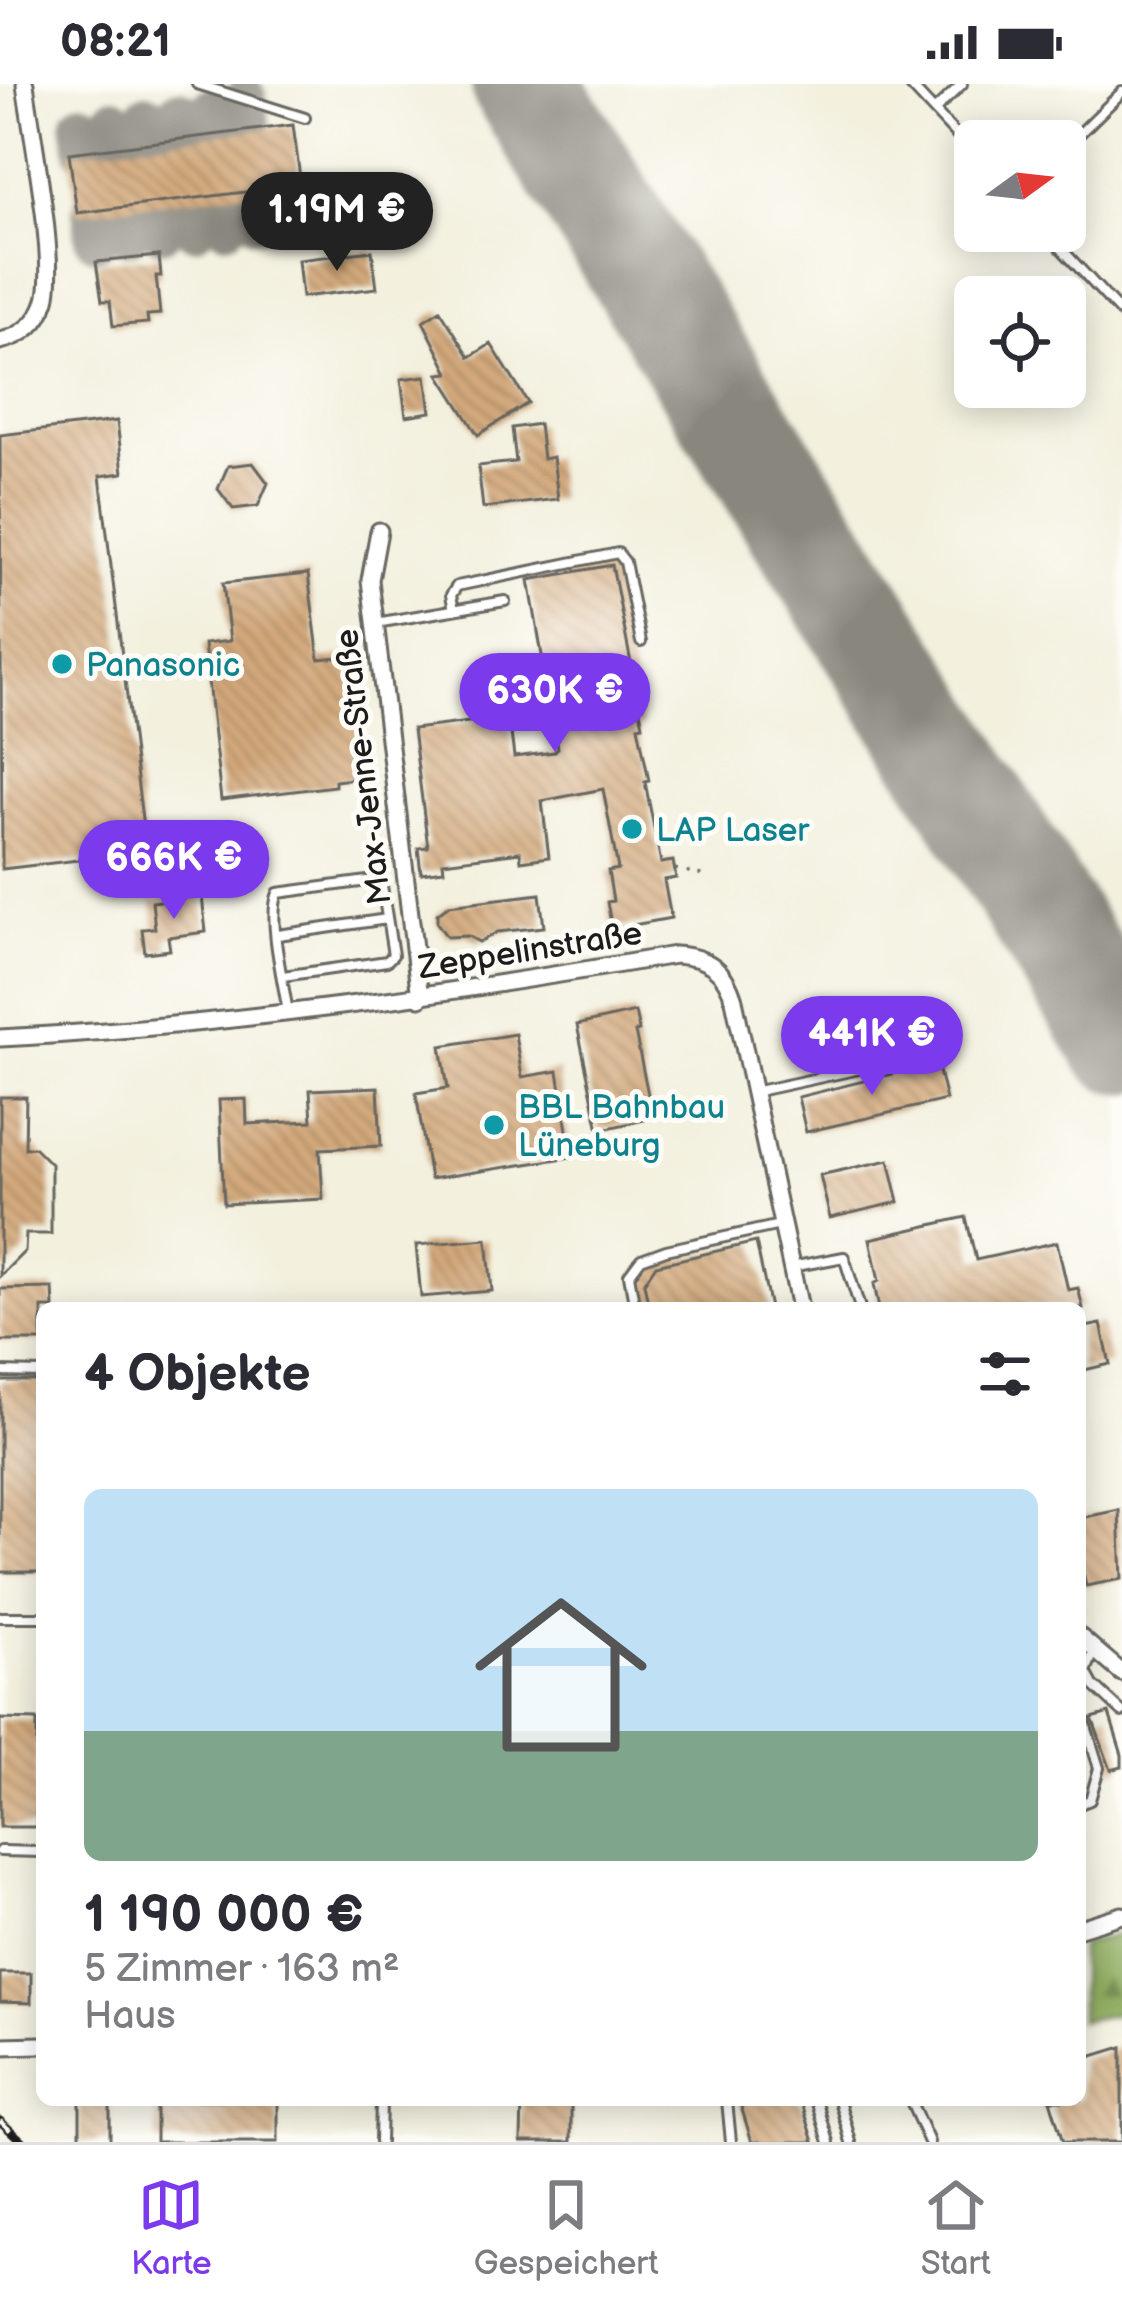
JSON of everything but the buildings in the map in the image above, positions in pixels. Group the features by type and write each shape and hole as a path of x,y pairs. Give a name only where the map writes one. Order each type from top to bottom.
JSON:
{"street":[{"path":"0,341 16,337 38,319 49,284 25,84"},
{"name":"Max-Jenne-Straße","path":"379,530 370,580 420,998"},
{"name":"Zeppelinstraße","path":"0,1038 146,1030 288,1015 696,956 728,979 798,1302"},
{"path":"1086,1642 1122,1672"},
{"path":"1086,1926 1122,1915"},
{"path":"0,2045 36,2045"}],"lane":[{"path":"197,84 305,118"},
{"path":"910,84 954,132"},
{"path":"934,111 962,84"},
{"path":"1086,127 1122,92"},
{"path":"1064,252 1122,314"},
{"path":"454,610 451,595 457,586 618,554 625,562 641,642"},
{"path":"375,623 505,602"},
{"path":"283,976 387,962 393,955 382,886 375,880 278,893 274,904 278,935 283,976 288,1015"},
{"path":"278,935 387,919"},
{"path":"753,1093 920,1056"},
{"path":"634,1302 629,1275 641,1259 781,1225"},
{"path":"790,1268 844,1257 858,1302"},
{"path":"0,1372 36,1373"},
{"path":"0,1617 36,1617"},
{"path":"1095,1649 1086,1672 1122,1712"},
{"path":"1086,1726 1099,1768 1086,1802"},
{"path":"0,1851 36,1852"},
{"path":"380,2142 381,2106"},
{"path":"727,2106 730,2142"},
{"path":"818,2106 829,2142"},
{"path":"841,2106 851,2142"},
{"path":"913,2106 929,2142"}],"path":[{"path":"675,869 707,876"}],"green space":[{"path":"1122,1933 1122,2013 1086,2020 1086,1943"}],"taxiway":[{"path":"246,98 250,130"},
{"path":"211,108 215,135"},
{"path":"179,110 183,139"},
{"path":"147,114 150,143"},
{"path":"114,118 118,147"},
{"path":"82,123 86,151"},
{"path":"284,188 287,216"},
{"path":"254,191 257,220"},
{"path":"222,195 226,224"},
{"path":"191,199 194,228"},
{"path":"158,203 161,231"},
{"path":"125,207 128,234"},
{"path":"93,211 96,239"}],"runway":[{"path":"525,84 1122,1040"}],"railway":[{"path":"0,2121 23,2142"}],"place":[{"name":"Panasonic","path":"62,664"},
{"name":"LAP Laser","path":"632,829"},
{"name":"BBL Bahnbau Lüneburg","path":"494,1125"}]}
